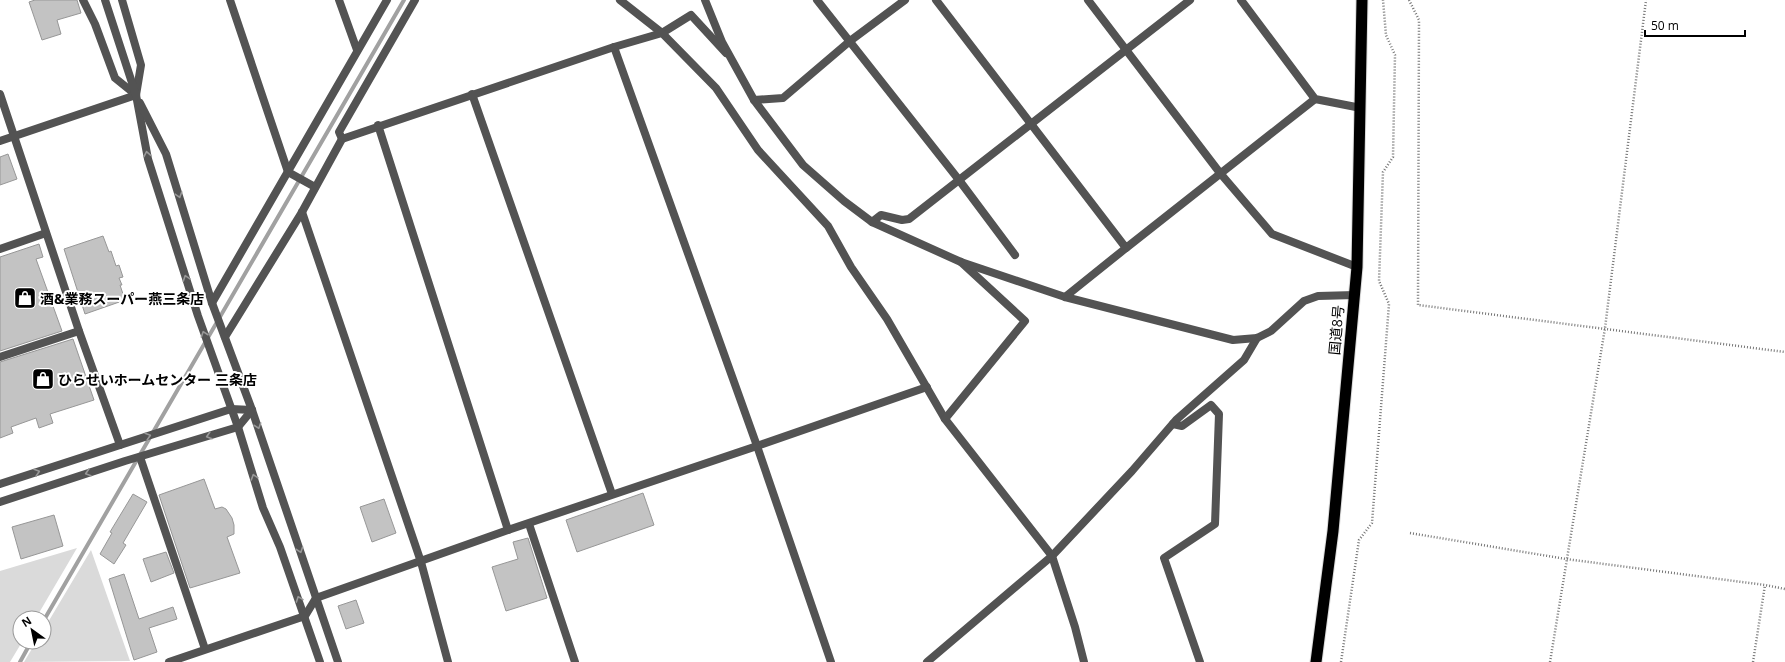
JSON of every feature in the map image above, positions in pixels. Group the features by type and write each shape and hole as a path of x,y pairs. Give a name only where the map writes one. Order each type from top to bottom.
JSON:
{"highway":[{"name":"国道8号","path":"1316,662 1319,652 1333,531 1357,267 1362,0"}],"street":[{"path":"83,0 95,24 115,78 136,95 166,154 212,303 252,410 338,662"},
{"path":"105,0 136,95 148,159 198,316 238,427 263,508 280,547 320,662"},
{"path":"122,0 141,65 136,95"},
{"path":"230,0 290,173 312,185"},
{"path":"340,0 357,50"},
{"path":"212,303 290,173 357,50 387,0"},
{"path":"342,139 339,132 415,0"},
{"path":"620,0 662,33 716,88 758,150 828,226 851,267 887,319 945,419 1052,556 1075,627 1084,662"},
{"path":"705,0 728,55 754,100 803,165 844,201 872,222 960,262 1065,297 1233,340 1257,338 1271,331 1304,301 1318,296 1355,295"},
{"path":"817,0 959,180 1015,255"},
{"path":"754,100 783,98 850,41 905,0"},
{"path":"936,0 1031,122 1126,248"},
{"path":"1088,0 1220,173 1272,234 1357,267"},
{"path":"872,222 880,215 902,220 909,219 1031,122 1190,0"},
{"path":"1241,0 1315,99 1361,108"},
{"path":"225,337 302,212 312,185 342,139 378,125 614,47 662,33 691,15 728,55"},
{"path":"614,47 757,446 831,662"},
{"path":"0,94 79,331 120,445"},
{"path":"472,94 612,494"},
{"path":"0,141 136,95"},
{"path":"1065,297 1315,99"},
{"path":"378,125 508,530"},
{"path":"302,212 421,562 448,662"},
{"path":"0,249 46,233"},
{"path":"945,419 1025,321 960,262"},
{"path":"0,357 79,331"},
{"path":"927,662 1052,556 1132,471 1173,424 1244,360 1257,338"},
{"path":"169,662 191,659 205,649 305,616 316,598 612,494 757,446 926,387"},
{"path":"1173,424 1182,426 1211,405 1219,414 1215,524 1164,558 1200,662"},
{"path":"0,484 231,408 252,410"},
{"path":"0,502 125,461 141,461 152,453 238,427 252,410"},
{"path":"141,461 205,649"},
{"path":"529,524 575,662"}],"path":[{"path":"1341,662 1359,540 1372,523 1388,304 1379,281 1383,172 1393,157 1395,55 1386,35 1383,0"},
{"path":"1409,0 1419,20 1418,305 1785,352"},
{"path":"1550,662 1605,328 1646,0"},
{"path":"1410,533 1566,559 1765,585 1785,589"},
{"path":"1753,662 1765,585"}],"shaded area":[{"path":"77,548 41,610 12,610 12,650 17,650 10,662 0,662 0,571"},
{"path":"91,550 130,661 24,662 31,650 52,650 52,616"}],"building":[{"path":"35,0 77,0 81,13 57,20 61,34 42,40 29,2"},
{"path":"8,154 17,179 0,185 0,157"},
{"path":"103,236 109,252 111,251 116,266 119,265 123,277 119,278 122,285 120,285 125,300 85,314 64,249"},
{"name":"酒&業務スーパー燕三条店","path":"39,244 43,257 36,259 62,331 0,351 0,257"},
{"name":"ひらせいホームセンター 三条店","path":"73,339 94,400 50,414 53,423 39,428 36,418 11,427 13,433 0,438 0,362"},
{"path":"204,479 215,509 222,507 226,509 232,518 234,534 227,537 240,573 190,588 159,495"},
{"path":"643,493 654,525 577,552 566,520"},
{"path":"133,494 147,502 123,543 126,545 114,564 100,554 112,533 110,532"},
{"path":"384,499 396,533 372,542 360,507"},
{"path":"54,515 63,546 21,559 12,527"},
{"path":"528,538 547,598 506,611 492,567 518,559 513,542"},
{"path":"166,552 174,573 151,582 143,559"},
{"path":"124,574 139,619 173,607 177,619 149,628 157,652 134,660 109,579"},
{"path":"356,600 364,623 346,629 338,606"}],"waterway":[{"path":"50,610 404,0"},
{"path":"20,662 27,650"}],"place":[{"name":"酒&業務スーパー燕三条店","path":"25,298"},
{"name":"ひらせいホームセンター 三条店","path":"43,379"}]}
